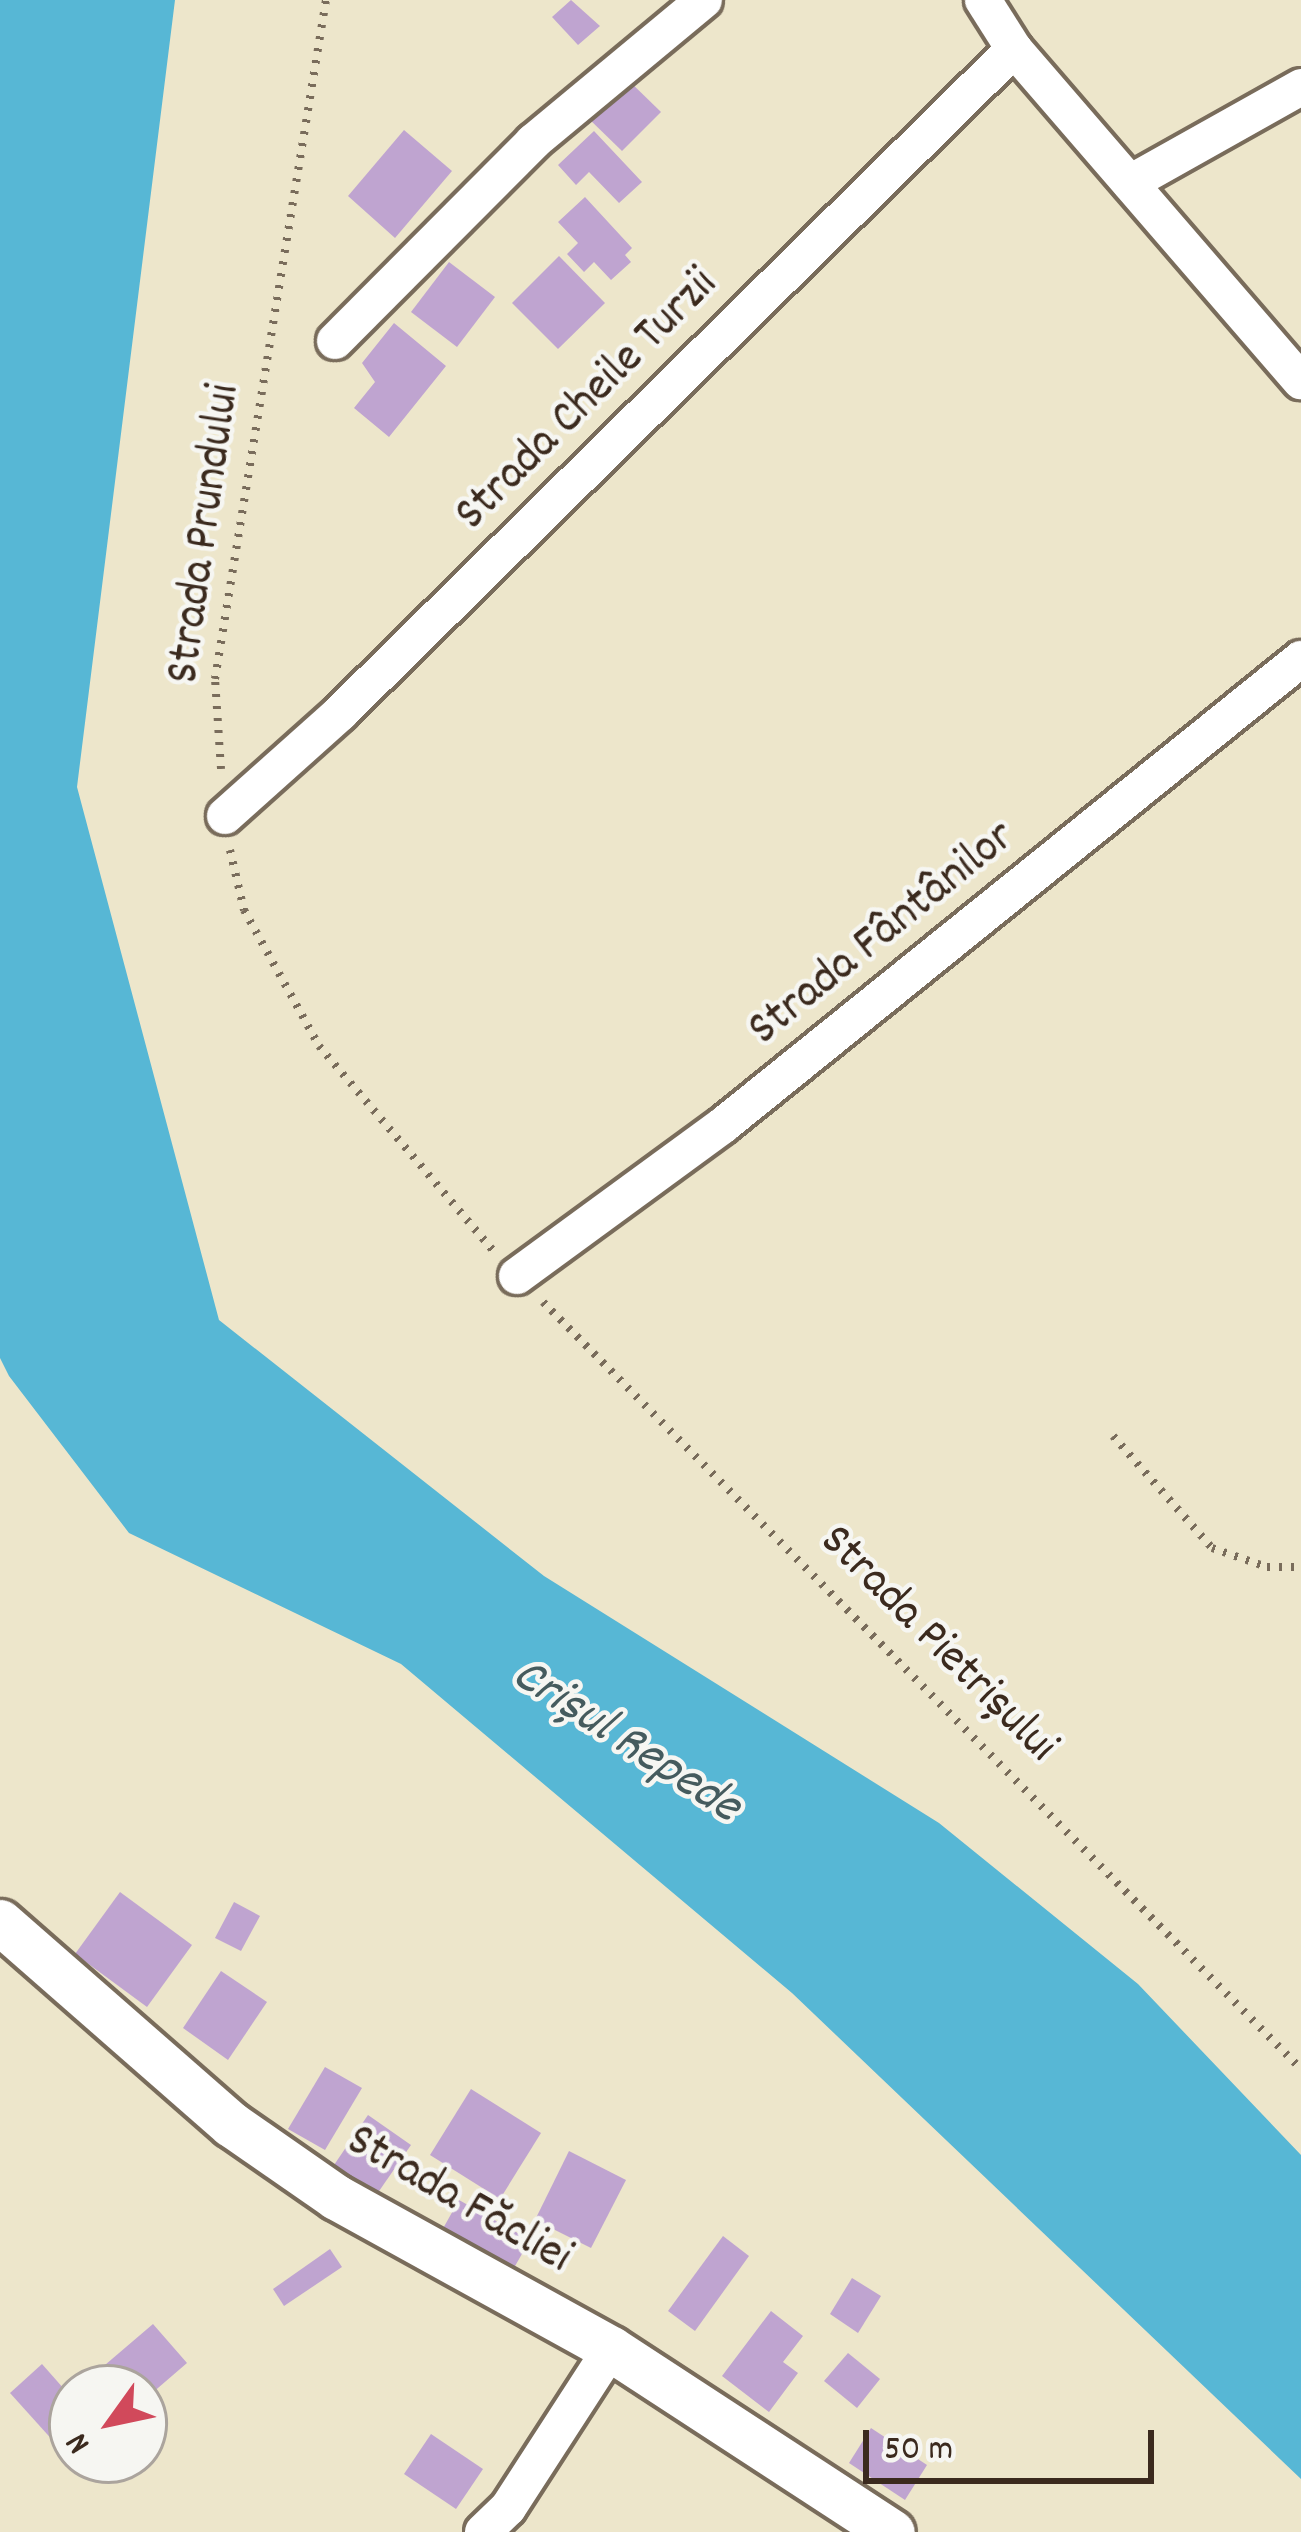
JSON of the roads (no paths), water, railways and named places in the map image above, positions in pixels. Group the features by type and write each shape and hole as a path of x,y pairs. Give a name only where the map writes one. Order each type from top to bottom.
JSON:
{"street":[{"path":"335,341 532,142 704,0"},
{"path":"982,0 1014,49 1301,381"},
{"name":"Strada Cheile Turzii","path":"225,816 340,713 1014,49"},
{"path":"1130,183 1301,87"},
{"name":"Strada Fântânilor","path":"517,1276 722,1126 1301,659"},
{"name":"Strada Făcliei","path":"0,1922 231,2124 318,2185 611,2349 892,2532"},
{"path":"483,2532 508,2508 611,2349"}],"water":[{"name":"Crișul Repede","path":"0,0 175,0 77,787 219,1320 544,1576 939,1823 1138,1984 1301,2155 1301,2479 792,1993 401,1664 129,1533 9,1376 0,1358"}]}
